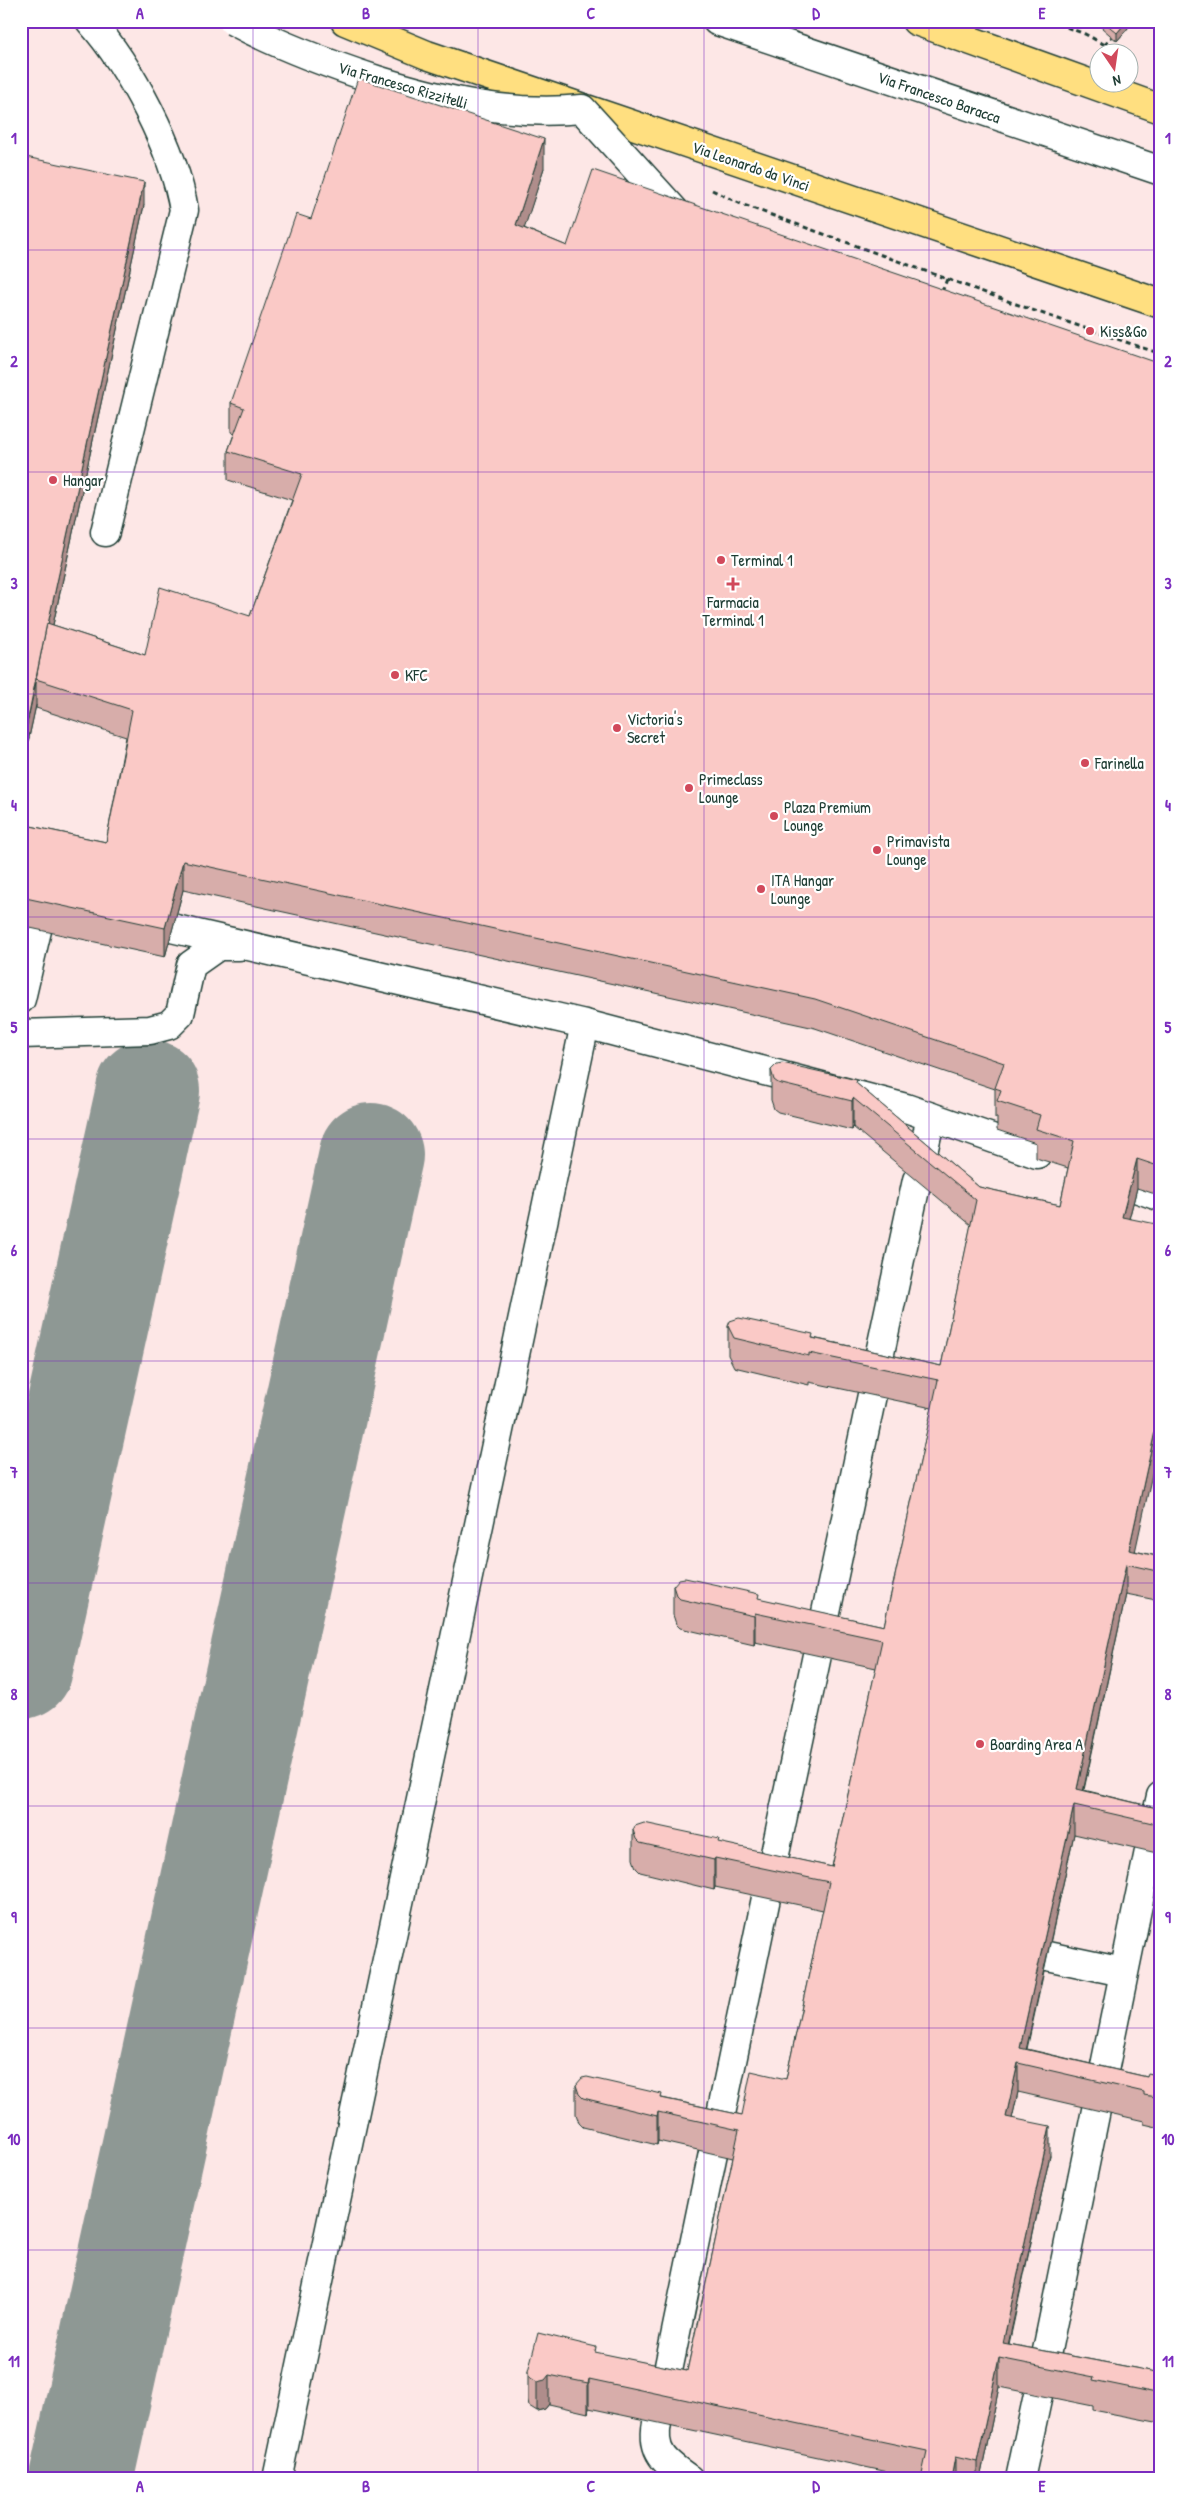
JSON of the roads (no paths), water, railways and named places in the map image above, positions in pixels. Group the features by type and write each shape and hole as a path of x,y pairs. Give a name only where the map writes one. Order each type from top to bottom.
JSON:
{"main road":[{"name":"Via Leonardo da Vinci","path":"345,21 426,55 1161,304"},
{"path":"916,21 1161,109"}],"street":[{"path":"90,21 140,95 180,185 184,210 104,532"},
{"name":"Via Francesco Rizzitelli","path":"233,21 262,36 331,64 442,99 519,111 552,112 582,109"},
{"name":"Via Francesco Baracca","path":"717,21 1161,171"},
{"path":"582,109 688,226 702,234"},
{"path":"21,999 32,897 72,906"},
{"path":"109,914 585,1024 906,1108 1037,1154"},
{"path":"21,1034 150,1030 169,1025 180,1014 191,965 218,946 249,945"},
{"path":"277,2479 585,1024"},
{"path":"663,2395 767,1890 931,1116"},
{"path":"1020,2479 1123,1972 1161,1796"},
{"path":"1047,1956 1123,1972"},
{"path":"658,2423 654,2437 657,2450 666,2461 689,2479"}],"place":[{"name":"Kiss&Go","path":"1090,331"},
{"name":"Hangar","path":"53,480"},
{"name":"Terminal 1","path":"721,560"},
{"name":"Farmacia Terminal 1","path":"733,584"},
{"name":"KFC","path":"395,675"},
{"name":"Victoria's Secret","path":"617,728"},
{"name":"Farinella","path":"1085,763"},
{"name":"Primeclass Lounge","path":"689,788"},
{"name":"Plaza Premium Lounge","path":"774,816"},
{"name":"Primavista Lounge","path":"877,850"},
{"name":"ITA Hangar Lounge","path":"761,889"},
{"name":"Boarding Area A","path":"980,1744"}]}
